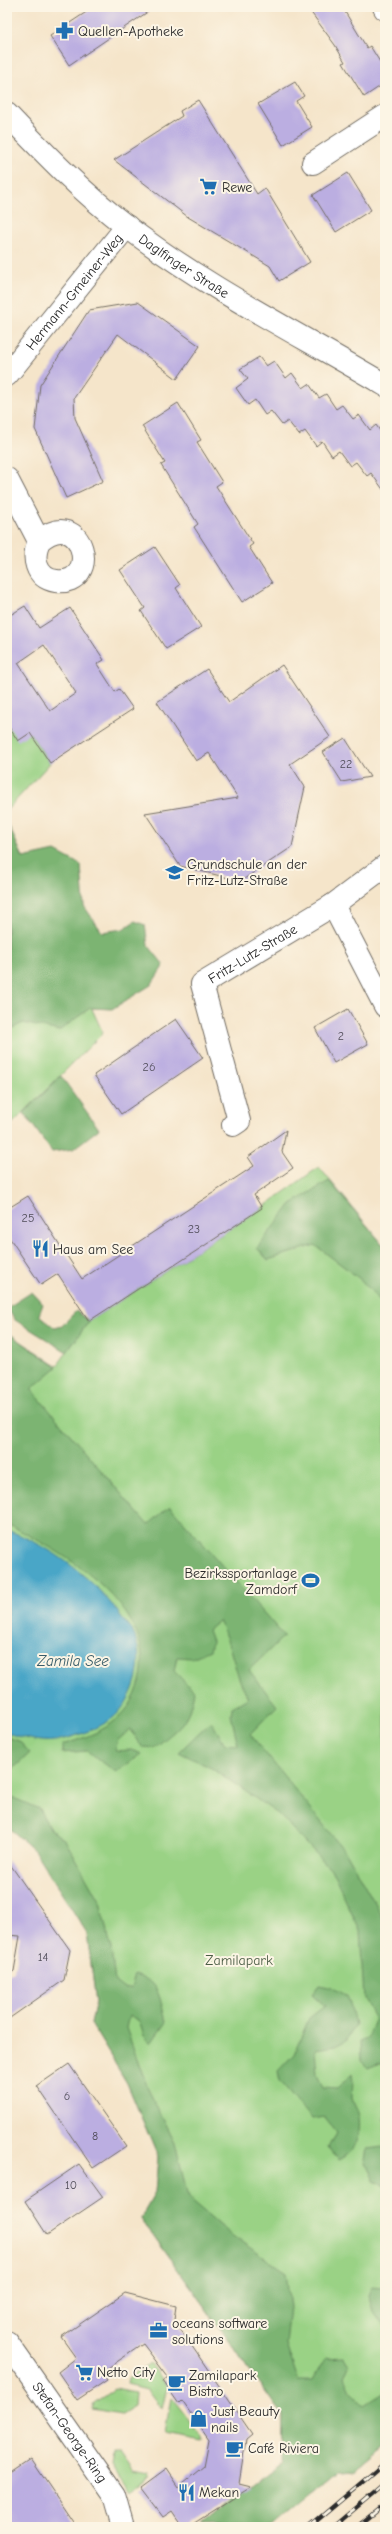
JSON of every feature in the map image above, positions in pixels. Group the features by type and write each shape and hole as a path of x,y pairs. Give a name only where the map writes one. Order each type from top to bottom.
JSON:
{"street":[{"name":"Daglfinger Straße","path":"7,114 88,194 127,226 184,266 385,385"},
{"path":"313,163 385,116"},
{"name":"Hermann-Gmeiner-Weg","path":"7,375 127,226"},
{"path":"7,479 39,541"},
{"name":"Fritz-Lutz-Straße","path":"233,1125 239,1121 202,984 333,905 385,866"},
{"path":"333,905 385,1006"},
{"name":"Stefan-George-Ring","path":"7,2342 114,2495 123,2527"}],"green space":[{"path":"7,724 30,733 50,763 7,810"},
{"path":"7,822 103,1033 7,1129"},
{"path":"7,822 23,858 55,851 81,865 84,906 102,932 123,929 135,921 145,925 148,945 164,965 151,985 112,1009 90,1008 59,1031 23,1023 7,1031"},
{"path":"61,1076 99,1129 73,1149 52,1152 24,1113"},
{"name":"Zamilapark","path":"319,1167 385,1247 385,2442 352,2470 336,2471 310,2493 282,2460 282,2415 141,2218 155,2193 158,2157 127,2083 91,2024 96,2002 87,1933 34,1850 7,1826 7,1332 57,1366 89,1321 262,1208"},
{"path":"329,1181 385,1247 385,1306 360,1279 315,1245 268,1260 257,1248 291,1204"},
{"path":"32,1292 43,1304 39,1315 55,1328 62,1326 76,1311 89,1321 67,1352 15,1320 7,1308"},
{"path":"7,1332 57,1367 31,1389 148,1525 170,1506 284,1636 249,1670 277,1706 250,1734 347,1854 385,1921 385,2066 380,2063 368,2068 361,2061 360,2041 368,2038 375,2020 364,1999 360,1931 331,1869 278,1814 213,1769 179,1752 211,1721 225,1744 238,1745 231,1715 232,1707 248,1698 239,1679 227,1640 219,1621 208,1630 212,1641 210,1650 192,1658 177,1657 174,1671 194,1691 189,1711 176,1730 154,1748 142,1747 131,1729 118,1740 115,1751 131,1750 142,1754 116,1772 87,1751 62,1753 62,1745 88,1736 111,1724 129,1706 140,1681 142,1654 135,1629 121,1606 101,1585 78,1566 54,1550 7,1524"},
{"path":"7,1737 19,1741 30,1753 14,1768 7,1768"},
{"path":"7,1795 39,1809 51,1830 65,1840 100,1902 111,1948 115,1982 124,1989 131,1988 135,1974 150,1982 158,1992 166,2022 151,2043 144,2036 139,2021 129,2015 126,2028 147,2086 175,2142 188,2198 234,2237 286,2272 290,2307 286,2344 298,2380 313,2380 325,2358 344,2357 349,2365 344,2377 350,2390 365,2405 385,2392 385,2442 352,2470 336,2471 269,2527 200,2527 281,2460 282,2415 141,2218 155,2193 158,2157 127,2083 91,2024 96,2002 87,1933 34,1850 7,1826"},
{"path":"319,1985 343,1992 349,2000 355,2025 347,2040 335,2046 315,2049 317,2075 323,2087 337,2088 352,2073 352,2098 359,2116 359,2130 354,2148 345,2157 339,2160 328,2148 336,2132 324,2117 312,2119 280,2081 278,2071 294,2054 309,2018 325,2006 312,1994"},
{"path":"383,2147 385,2149 385,2186 374,2181 365,2160 367,2149"},
{"path":"372,2286 383,2287 385,2290 385,2328 373,2311 368,2295"},
{"path":"150,2364 167,2387 162,2409 147,2389 127,2384 128,2379"},
{"path":"115,2389 135,2393 134,2406 121,2414 92,2409 94,2404"},
{"path":"171,2397 202,2436 202,2441 165,2434"},
{"path":"113,2450 120,2450 134,2470 149,2473 148,2477 130,2490 111,2462"}],"water":[{"name":"Zamila See","path":"7,1530 40,1545 72,1566 100,1591 134,1635 138,1647 139,1657 137,1677 130,1696 113,1718 79,1735 62,1740 43,1741 7,1733"}],"building":[{"path":"94,7 155,7 69,65 50,36"},
{"path":"307,7 342,7 367,48 370,46 385,70 385,83 364,97 343,63 345,62 335,45"},
{"path":"295,82 304,96 296,101 312,127 283,145 258,104"},
{"path":"198,100 257,194 265,188 310,262 279,281 270,266 188,217 114,160 182,116 180,111"},
{"path":"348,173 371,210 336,232 313,195"},
{"path":"138,302 200,346 177,379 118,334 74,398 75,418 103,481 66,498 35,429 40,385 89,310"},
{"path":"259,357 266,366 274,361 286,378 292,373 303,388 309,384 319,398 326,394 336,409 342,405 353,419 359,415 370,430 376,425 385,438 385,492 371,473 367,476 356,462 350,466 339,451 332,456 322,441 316,446 305,431 299,435 288,421 282,425 271,411 265,415 255,400 248,405 236,388 248,379 240,369"},
{"path":"178,403 201,440 197,442 222,482 216,486 253,544 249,547 272,583 242,602 194,527 198,524 161,465 165,463 142,426"},
{"path":"155,547 180,585 176,588 201,627 166,649 141,611 145,608 120,570"},
{"path":"25,606 39,628 70,608 104,660 97,664 115,692 119,689 133,709 50,763 30,733 18,741 7,724 7,617","holes":["44,645 76,693 50,711 18,663"]},
{"path":"282,665 330,737 290,764 305,787 292,847 241,881 180,866 145,813 238,798 209,753 196,761 157,702 207,669 229,702"},
{"path":"345,738 370,777 342,782 323,752"},
{"path":"348,1009 368,1044 334,1063 315,1028"},
{"path":"176,1019 203,1058 121,1114 94,1075"},
{"path":"286,1130 282,1152 293,1168 254,1195 262,1208 89,1321 58,1274 41,1285 7,1234 7,1209 28,1196 82,1279 254,1166 248,1157"},
{"path":"7,1860 70,1950 64,1980 7,2020 7,1976 14,1971 20,1936 7,1935"},
{"path":"69,2064 126,2146 93,2168 37,2086"},
{"path":"79,2164 103,2197 47,2235 25,2201"},
{"path":"125,2293 176,2306 174,2320 252,2434 246,2439 239,2484 251,2487 188,2527 182,2527 171,2511 162,2517 140,2488 166,2469 178,2487 204,2466 209,2440 182,2401 179,2404 163,2381 168,2377 143,2344 102,2372 107,2380 77,2400 58,2372 76,2358 61,2337"},
{"path":"31,2459 77,2527 7,2527 7,2475"}],"railway":[{"path":"309,2527 385,2463"},
{"path":"334,2527 385,2484"},
{"path":"357,2527 385,2504"}],"place":[{"name":"Quellen-Apotheke","path":"65,31"},
{"name":"Rewe","path":"209,187"},
{"name":"Grundschule an der Fritz-Lutz-Straße","path":"174,872"},
{"name":"Haus am See","path":"40,1249"},
{"name":"Bezirkssportanlage Zamdorf","path":"310,1581"},
{"name":"oceans software solutions","path":"159,2331"},
{"name":"Netto City","path":"84,2372"},
{"name":"Zamilapark Bistro","path":"176,2383"},
{"name":"Just Beauty nails","path":"198,2419"},
{"name":"Café Riviera","path":"235,2448"},
{"name":"Mekan","path":"186,2492"}]}
